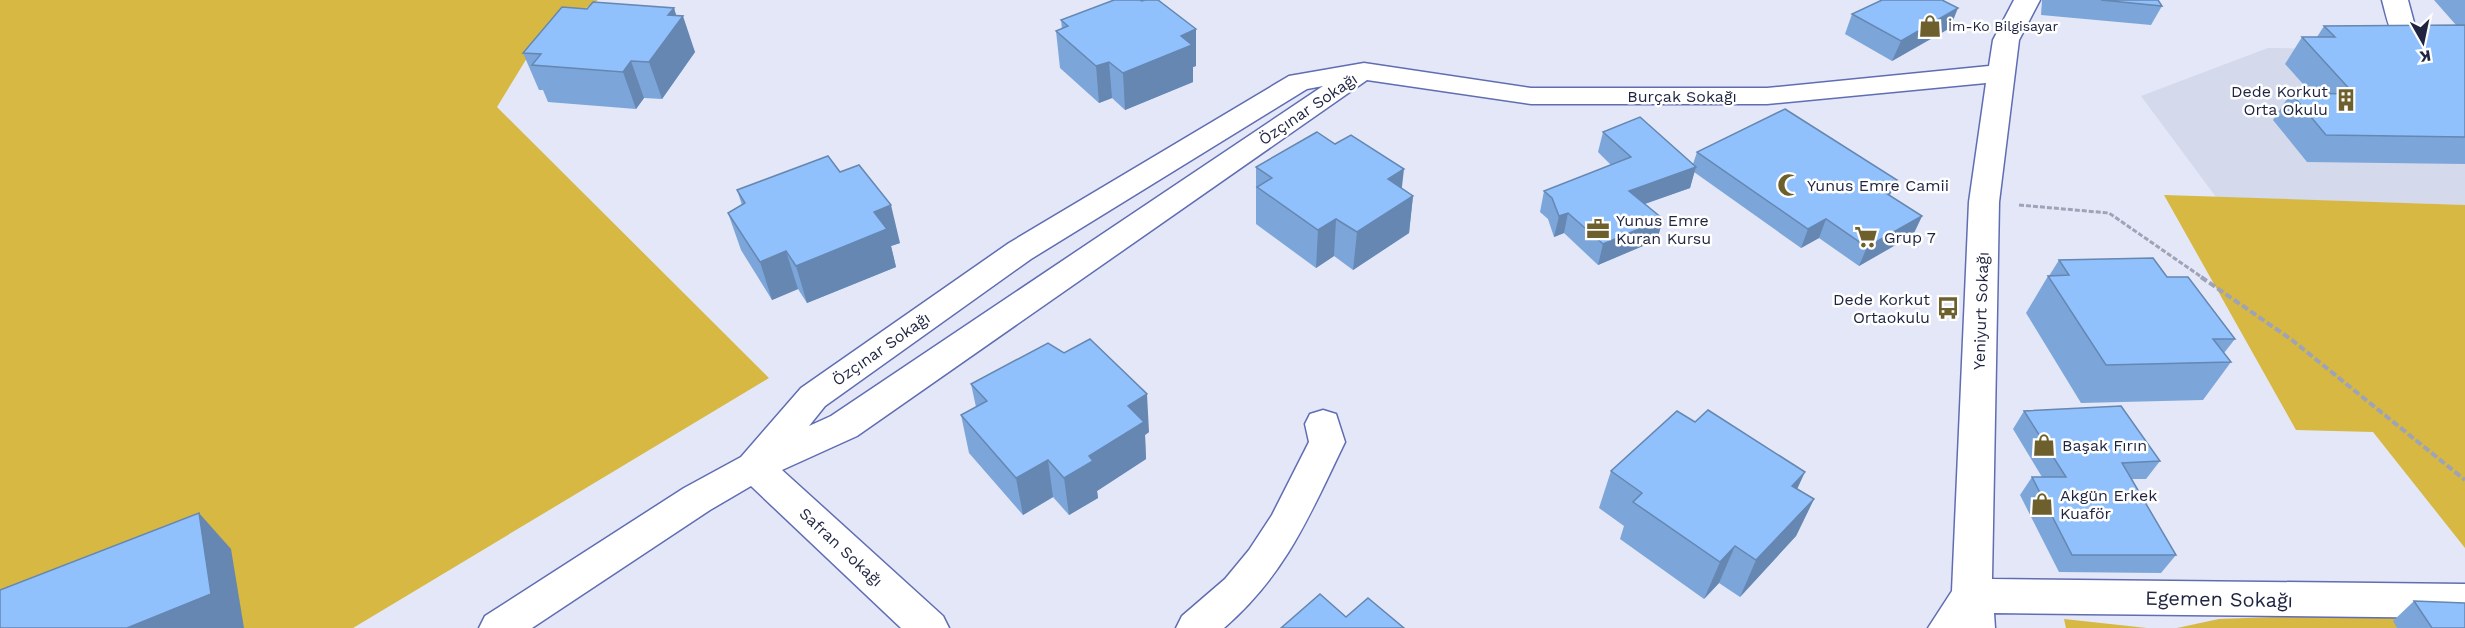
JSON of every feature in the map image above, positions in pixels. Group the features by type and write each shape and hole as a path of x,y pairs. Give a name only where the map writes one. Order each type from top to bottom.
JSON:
{"street":[{"name":"Yeniyurt Sokağı","path":"1974,612 1984,202 2006,40 2027,0"},
{"path":"2395,0 2403,31 2414,45"},
{"name":"Burçak Sokağı","path":"1364,71 1531,96 1767,96 2001,73"},
{"name":"Özçınar Sokağı","path":"754,467 813,397 1020,251 1299,82 1364,71"},
{"name":"Özçınar Sokağı","path":"499,628 697,499 754,467 844,426 1364,71"},
{"path":"1196,628 1239,591 1285,526 1328,442 1323,424"},
{"name":"Safran Sokağı","path":"754,467 929,628"},
{"name":"Egemen Sokağı","path":"1974,612 2465,601"},
{"path":"1948,628 1974,612"}],"path":[{"path":"1984,202 2109,213 2292,340 2465,480"}],"shaded area":[{"path":"0,0 598,0 538,40 497,107 769,378 353,628 0,628"},
{"path":"2268,48 2465,51 2465,205 2216,197 2141,96"},
{"path":"2164,195 2465,205 2465,548 2373,432 2296,430"},
{"path":"2353,614 2465,616 2465,628 2177,628 2219,619"},
{"path":"2064,619 2147,628 2066,628"}],"building":[{"path":"1114,0 1158,0 1196,29 1181,36 1192,45 1123,73 1109,62 1096,66 1056,31 1068,26 1061,20"},
{"path":"1882,0 1942,0 1958,8 1901,41 1852,14"},
{"path":"2101,0 2158,0 2162,6"},
{"path":"593,2 674,8 668,15 683,16 649,62 631,61 623,72 532,65 541,54 523,53 562,7 587,9"},
{"path":"2465,25 2465,137 2326,135 2291,93 2354,94 2302,37 2335,37 2324,26"},
{"name":"Yunus Emre Camii","path":"1785,109 1897,180 1881,190 1922,216 1867,247 1826,219 1808,229 1697,152"},
{"path":"1640,117 1696,167 1629,191 1663,219 1603,244 1568,213 1559,216 1552,198 1544,191 1631,157 1603,132"},
{"path":"1317,132 1335,144 1351,135 1404,169 1388,179 1413,196 1357,232 1336,219 1318,230 1257,187 1272,178 1256,167"},
{"path":"828,156 840,172 859,165 891,205 874,212 887,229 796,266 786,251 760,262 728,213 745,203 737,190"},
{"path":"2153,258 2167,277 2188,277 2235,339 2213,339 2231,362 2106,365 2048,276 2069,275 2059,260"},
{"path":"1090,339 1147,394 1128,406 1144,422 1089,456 1093,461 1064,478 1048,460 1016,478 961,415 987,401 971,384 1048,343 1064,353"},
{"path":"2121,406 2160,461 2122,463 2176,555 2072,555 2032,477 2066,477 2024,411"},
{"path":"1708,410 1805,472 1792,486 1814,499 1756,560 1735,546 1720,562 1633,502 1642,493 1611,471 1677,411 1695,422"},
{"path":"199,513 211,594 127,628 0,628 0,590"},
{"path":"1320,594 1346,617 1368,598 1404,628 1281,628"},
{"path":"2414,601 2465,603 2465,628 2432,628"}],"place":[{"name":"İm-Ko Bilgisayar","path":"1930,26"},
{"name":"Dede Korkut Orta Okulu","path":"2346,100"},
{"name":"Yunus Emre Camii","path":"1789,185"},
{"name":"Yunus Emre Kuran Kursu","path":"1598,229"},
{"name":"Grup 7","path":"1866,237"},
{"name":"Dede Korkut Ortaokulu","path":"1948,308"},
{"name":"Başak Fırın","path":"2044,445"},
{"name":"Akgün Erkek Kuaför","path":"2042,504"}]}
